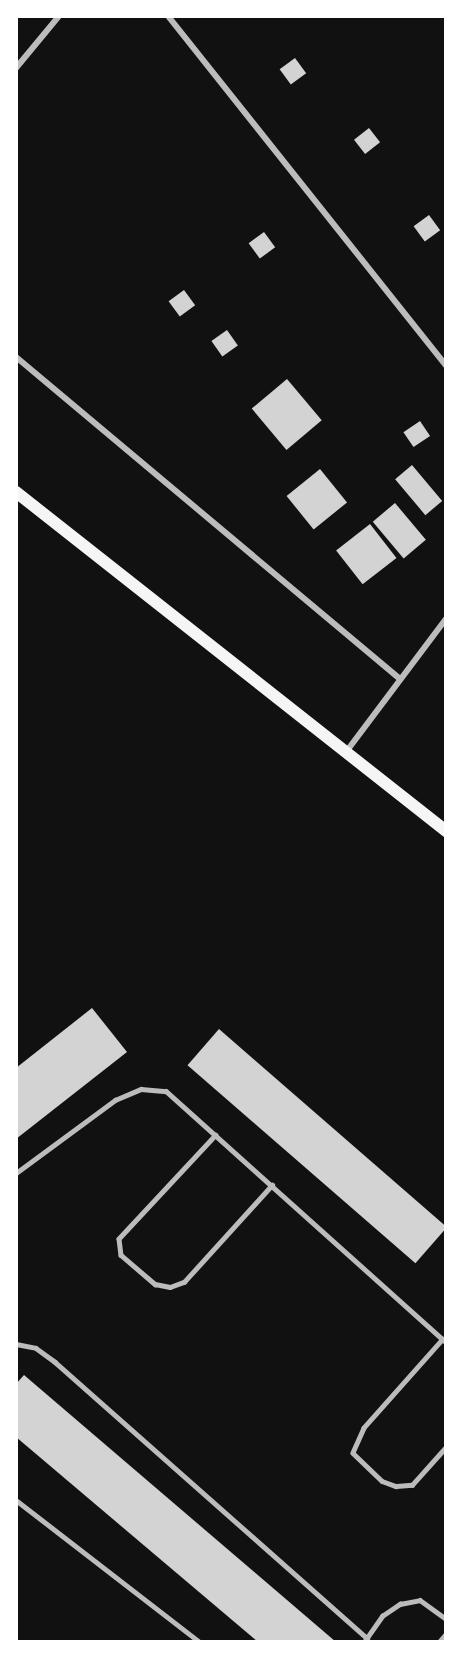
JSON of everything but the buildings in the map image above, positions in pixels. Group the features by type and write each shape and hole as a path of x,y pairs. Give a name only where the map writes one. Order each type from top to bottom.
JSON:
{"main road":[{"path":"16,492 446,831"}],"street":[{"path":"16,68 59,16"},
{"path":"168,16 446,366"},
{"path":"16,357 400,679"},
{"path":"346,752 446,619"}],"lane":[{"path":"16,1173 115,1100 141,1089 166,1091 444,1341 364,1428 353,1453 382,1480 396,1486 412,1485 446,1447"},
{"path":"216,1135 119,1239 121,1255 155,1284 170,1287 184,1282 272,1185"},
{"path":"16,1344 36,1348 55,1362 365,1640 382,1616 400,1604 420,1600 446,1619"},
{"path":"16,1500 200,1641"},
{"path":"439,1641 446,1634"}]}
